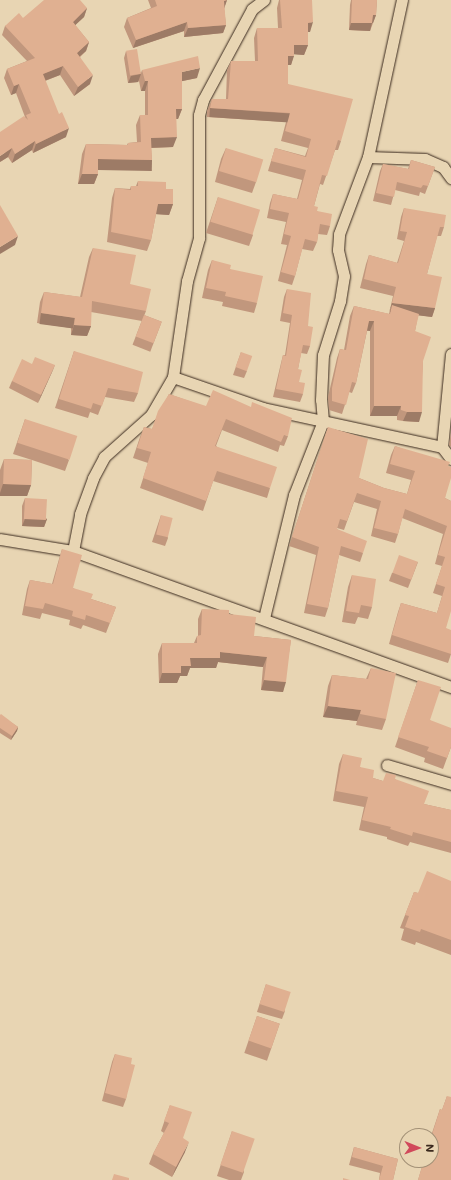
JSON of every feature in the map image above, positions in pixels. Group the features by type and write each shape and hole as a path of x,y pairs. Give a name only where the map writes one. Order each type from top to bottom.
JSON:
{"street":[{"path":"73,551 80,514 93,478 104,457 151,415 173,377 187,281 199,238 199,115 203,100 252,9 264,0"},
{"path":"264,618 294,495 323,421 320,400 323,355 340,301 344,276 338,250 339,234 368,157 402,0"},
{"path":"368,157 425,159 443,167 451,178"},
{"path":"442,447 451,354"},
{"path":"173,377 262,408 442,447 451,459"},
{"path":"0,539 73,551 264,618 451,687"},
{"path":"387,765 451,784"}],"building":[{"path":"44,0 80,0 87,8 73,22 89,42 77,53 93,75 78,87 63,66 43,74 59,114 62,112 69,128 36,144 35,141 15,154 12,148 0,156 0,132 24,116 28,120 26,115 31,113 19,84 14,86 7,69 35,58 5,26 19,13 23,18"},
{"path":"155,0 227,0 224,1 226,25 188,28 187,22 136,40 127,18 157,6"},
{"path":"280,0 312,0 313,22 308,23 308,45 294,45 294,56 288,56 288,84 353,99 341,141 338,140 327,176 322,175 314,206 318,207 317,211 332,214 330,226 320,224 317,242 305,239 295,276 281,272 291,236 284,234 289,213 270,209 273,194 298,199 306,170 271,161 275,148 306,157 311,139 285,131 290,113 210,108 212,99 228,99 231,61 258,61 257,28 282,28"},
{"path":"352,0 377,0 376,15 373,15 372,23 351,23"},
{"path":"137,49 141,74 130,75 126,51"},
{"path":"198,56 200,68 182,72 182,109 176,109 177,137 151,138 152,160 98,159 98,174 82,174 86,144 128,145 128,143 141,142 140,115 148,115 148,81 145,81 142,70"},
{"path":"226,148 263,159 256,182 219,171"},
{"path":"411,160 435,167 428,186 423,185 421,188 397,182 394,197 376,193 383,164 409,169"},
{"path":"138,181 166,182 166,189 173,189 173,204 158,204 151,240 111,232 115,188 131,190 131,186 138,186"},
{"path":"218,197 260,210 252,235 210,222"},
{"path":"0,205 18,236 0,247"},
{"path":"404,208 446,215 444,227 440,227 427,274 442,277 435,308 392,303 396,287 364,279 369,255 398,263 407,232 400,231"},
{"path":"93,248 136,255 130,284 151,289 146,311 92,301 91,326 74,325 75,318 41,313 44,292 82,297"},
{"path":"212,260 231,265 230,269 263,276 257,303 225,296 226,292 206,288"},
{"path":"287,289 311,293 308,326 313,327 310,346 303,345 298,369 302,370 299,382 305,383 303,394 276,389 283,355 286,356 292,315 283,313"},
{"path":"392,305 419,314 415,331 431,337 423,361 422,412 407,412 401,410 401,406 374,406 374,321 369,321 356,383 352,382 346,405 332,401 332,388 340,349 346,350 354,306 390,314"},
{"path":"144,315 162,322 153,343 136,336"},
{"path":"74,351 143,372 138,393 108,388 102,406 93,403 91,409 59,399"},
{"path":"241,352 252,356 247,371 236,367"},
{"path":"35,357 55,365 41,395 12,381 22,359 32,364"},
{"path":"213,390 251,407 252,402 292,418 288,436 284,435 281,442 226,419 215,446 277,467 270,488 217,471 206,501 143,478 151,452 137,448 144,427 152,429 158,411 169,394 206,406"},
{"path":"25,419 77,436 70,460 17,443"},
{"path":"328,427 368,439 359,478 384,488 407,494 415,471 390,464 395,446 450,462 448,466 451,467 451,478 445,498 451,501 451,611 446,628 451,630 451,654 392,635 401,603 437,613 445,587 436,584 445,557 438,555 447,526 405,509 398,534 374,528 381,501 357,493 347,521 340,519 337,529 367,541 363,553 341,546 328,608 307,604 319,547 292,537"},
{"path":"4,459 32,460 31,485 3,484"},
{"path":"25,498 47,499 46,520 24,519"},
{"path":"161,515 173,518 168,537 156,534"},
{"path":"62,549 82,555 73,588 93,594 91,599 116,607 110,623 86,615 85,620 72,616 73,611 45,603 43,609 25,606 30,580 53,584"},
{"path":"399,555 418,562 411,580 393,573"},
{"path":"352,575 376,579 372,607 361,605 359,613 346,611"},
{"path":"202,609 229,610 229,614 256,617 254,636 291,640 286,682 264,680 267,657 220,652 220,658 190,658 191,666 181,666 181,673 162,673 162,643 197,643 197,636 201,635"},
{"path":"371,668 396,673 386,719 360,714 361,710 328,706 332,675 368,679"},
{"path":"418,680 441,687 430,720 451,728 451,747 447,758 427,751 429,747 398,737"},
{"path":"1,714 18,727 12,736 0,728"},
{"path":"343,754 362,758 360,767 374,770 373,778 383,781 386,773 396,775 395,779 429,791 424,804 451,810 451,842 413,832 412,836 390,829 391,827 362,820 368,797 336,791"},
{"path":"427,871 451,881 451,940 421,929 420,932 405,927 409,916 405,915 414,892 418,893"},
{"path":"266,984 291,992 284,1012 260,1004"},
{"path":"257,1016 280,1024 271,1048 249,1041"},
{"path":"115,1054 132,1058 131,1064 135,1065 126,1099 105,1093"},
{"path":"447,1096 451,1097 451,1180 418,1180 422,1168 439,1168 439,1128 434,1128 440,1109 442,1110"},
{"path":"170,1105 192,1112 183,1138 189,1142 176,1167 153,1154 169,1123 164,1121"},
{"path":"232,1131 255,1139 243,1173 220,1165"},
{"path":"354,1147 398,1159 393,1180 379,1180 383,1166 352,1157"},
{"path":"114,1174 129,1178 129,1180 112,1180"}]}
